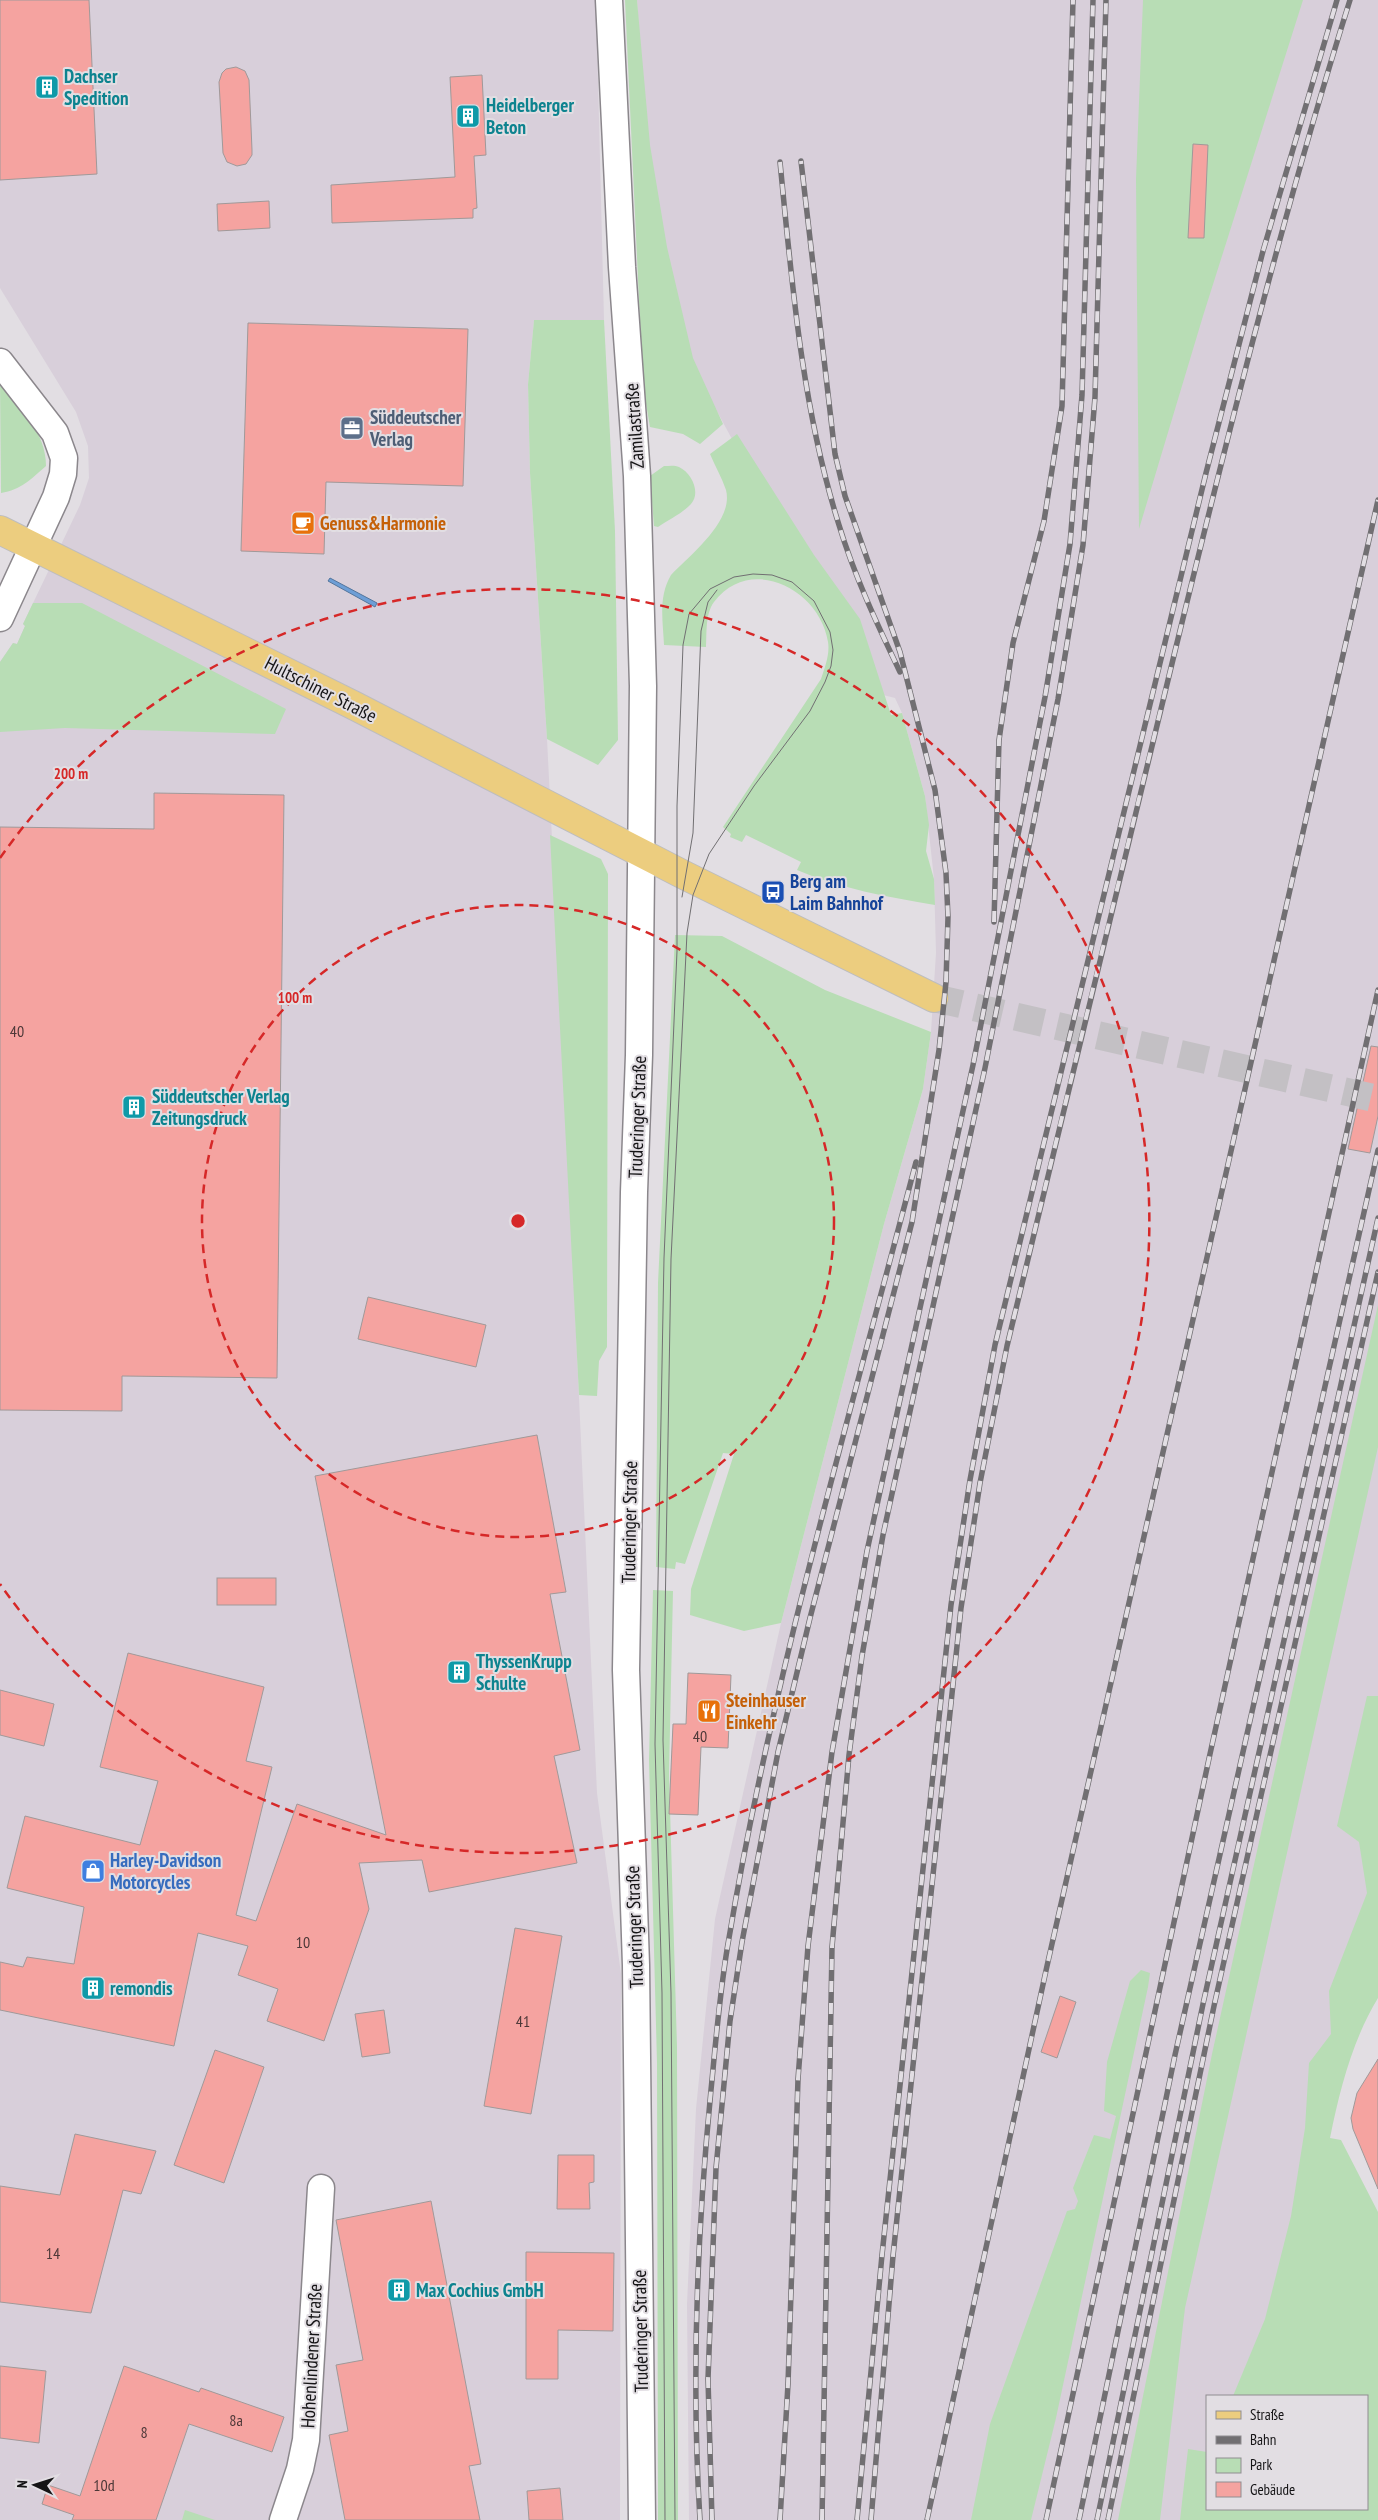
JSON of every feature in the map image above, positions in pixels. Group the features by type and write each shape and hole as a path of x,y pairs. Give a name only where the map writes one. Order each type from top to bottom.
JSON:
{"main road":[{"name":"Hultschiner Straße","path":"0,530 344,700 640,852"},
{"path":"640,852 934,998"}],"street":[{"name":"Zamilastraße","path":"609,0 622,267 637,476 643,686 640,852"},
{"path":"0,362 56,433 64,458 62,483 0,618"},
{"name":"Truderinger Straße","path":"640,852 639,1055 634,1192 626,1670 636,1965 642,2520"},
{"name":"Hohenlindener Straße","path":"283,2520 300,2469 309,2414 321,2188"}],"shaded area":[{"path":"0,0 596,0 604,320 534,320 528,384 530,473 547,739 597,1793 621,1974 620,2520 0,2520 0,662 13,643 17,644 25,626 23,624 80,505 89,478 88,446 76,412 0,288"},
{"path":"637,0 1378,0 1378,1871 1252,2395 1206,2395 1206,2510 1222,2520 689,2520 687,2304 696,2109 715,1919 781,1623 884,1224 923,1089 931,1032 936,953 934,879 925,796 902,713 895,698 879,694 748,469 666,316 652,238"}],"green space":[{"path":"625,0 637,0 650,145 667,247 693,358 723,424 700,444 683,434 650,427 643,386"},
{"path":"1143,0 1303,0 1203,316 1139,529 1136,179"},
{"path":"534,320 604,320 615,531 618,740 598,765 547,739 530,473 528,384"},
{"path":"0,381 37,431 42,442 46,466 20,487 1,493"},
{"path":"737,434 814,555 860,619 891,715 902,713 925,796 929,825 926,851 934,879 935,905 865,892 814,877 797,870 801,862 746,835 742,842 730,837 731,834 723,827 821,679 828,651 828,642 822,623 812,607 798,593 781,584 764,580 746,581 729,588 714,602 709,612 706,647 664,645 662,609 667,583 671,575 709,537 723,514 727,502 723,481 710,454"},
{"path":"664,466 676,466 684,470 694,484 695,494 688,507 658,527 654,526 650,476"},
{"path":"33,603 82,603 286,709 275,734 65,728 0,732 0,662 13,643 17,644 25,626 23,624"},
{"path":"550,835 601,859 608,874 607,1347 599,1361 597,1396 579,1395"},
{"path":"675,935 722,936 825,990 931,1032 923,1089 884,1224 781,1623 744,1631 690,1615 691,1589 734,1454 723,1453 685,1564 676,1562 675,1569 656,1567 658,1283"},
{"path":"1378,1305 1378,1447 1185,2308 1160,2520 1118,2520 1212,2054"},
{"path":"653,1590 673,1591 669,1774 677,2047 678,2520 658,2520 657,2063 649,1760"},
{"path":"1367,1696 1378,1696 1378,1998 1354,2048 1338,2102 1330,2138 1341,2140 1378,2212 1378,2520 1180,2520 1188,2449 1206,2452 1206,2510 1368,2510 1368,2395 1233,2395 1265,2319 1291,2216 1305,2128 1309,2063 1331,2034 1329,1991 1367,1893 1359,1842 1337,1826"},
{"path":"1141,1970 1150,1973 1148,1987 1056,2418 1031,2520 971,2520 990,2424 1067,2211 1075,2209 1078,2201 1073,2188 1094,2135 1110,2139 1116,2116 1104,2111 1107,2062 1130,1981"},
{"path":"185,2510 215,2520 182,2520"}],"water":[{"path":"330,578 377,603 375,607 328,581"}],"building":[{"name":"Dachser Spedition","path":"0,0 89,0 97,174 0,180"},
{"path":"236,67 245,71 249,80 252,150 252,155 246,164 237,166 227,162 223,153 219,82 222,73 226,69"},
{"path":"482,75 486,155 474,156 477,208 473,209 473,218 332,223 331,185 455,177 450,77"},
{"path":"1193,144 1208,145 1204,238 1188,238"},
{"path":"269,201 270,228 218,231 217,204"},
{"path":"248,323 468,329 463,486 326,482 324,554 241,551"},
{"name":"Süddeutscher Verlag Zeitungsdruck","path":"154,793 284,795 277,1378 122,1376 122,1411 0,1410 0,827 154,829"},
{"path":"1371,1046 1378,1047 1378,1116 1370,1153 1348,1149"},
{"path":"368,1297 486,1325 476,1367 358,1339"},
{"path":"537,1435 566,1592 550,1594 580,1750 554,1756 577,1863 429,1892 422,1860 359,1863 369,1909 324,2041 267,2021 278,1989 238,1975 248,1946 198,1933 174,2046 0,2010 0,1962 23,1967 27,1957 74,1964 84,1907 7,1888 25,1816 140,1845 158,1781 100,1767 128,1653 264,1687 246,1761 272,1767 236,1915 256,1921 297,1804 386,1835 315,1476"},
{"path":"217,1578 276,1578 276,1605 217,1605"},
{"path":"688,1673 731,1675 728,1748 701,1747 698,1815 669,1814 673,1724 686,1724"},
{"path":"0,1690 54,1704 44,1746 0,1735"},
{"path":"515,1928 562,1936 531,2114 484,2106"},
{"path":"1060,1996 1076,2002 1057,2058 1041,2052"},
{"path":"384,2010 390,2053 362,2057 355,2014"},
{"path":"215,2050 264,2067 224,2183 174,2165"},
{"path":"1378,2059 1378,2189 1353,2129 1351,2118 1357,2093"},
{"path":"75,2134 156,2151 141,2194 123,2190 91,2313 0,2302 0,2186 60,2195"},
{"path":"558,2155 594,2155 594,2182 589,2183 590,2209 557,2209"},
{"name":"Max Cochius GmbH","path":"431,2201 481,2464 469,2466 480,2520 345,2520 329,2435 348,2431 336,2365 363,2360 336,2220"},
{"path":"526,2252 614,2253 613,2331 558,2330 558,2379 526,2379"},
{"path":"0,2366 46,2371 39,2443 0,2438"},
{"path":"124,2366 199,2392 201,2388 284,2417 272,2452 189,2424 156,2520 72,2520 74,2515 42,2504 48,2485 80,2496"},
{"path":"560,2488 563,2520 529,2520 527,2491"}],"tunnel":[{"path":"934,998 1378,1099"}],"tram line":[{"path":"665,2520 662,1993 655,1744 664,1258 677,951 677,806 683,645 689,614 710,589 734,577 753,574 772,575 792,582 814,601 830,632 833,650 831,666 825,682 810,711 754,786 709,854 693,895 687,933 671,1259 663,1740 671,1993 675,2520"},
{"path":"682,897 693,833 701,631 708,602 717,590"}],"railway":[{"path":"994,922 999,740 1013,643 1044,521 1062,406 1073,0"},
{"path":"780,2520 788,2384 798,2079 808,1946 832,1752 867,1551 973,1065 1045,697 1070,544 1082,395 1093,0"},
{"path":"822,2520 832,1947 849,1755 862,1656 883,1535 985,1068 1058,699 1083,545 1095,397 1106,0"},
{"path":"857,2520 882,2255 951,1605 970,1480 995,1345 1206,473 1263,251 1337,0"},
{"path":"871,2520 893,2256 961,1608 980,1483 1007,1346 1216,484 1279,241 1350,0"},
{"path":"712,2520 708,2379 716,2168 730,2021 742,1942 778,1752 810,1618 912,1222 939,1050 946,982 948,917 946,873 935,790 900,652 845,496 835,454 801,161"},
{"path":"780,162 800,345 807,391 826,481 859,581 900,672"},
{"path":"927,2520 1047,1966 1378,500"},
{"path":"1046,2520 1210,1754 1378,990"},
{"path":"1079,2520 1175,2055 1378,1150"},
{"path":"700,2520 696,2413 699,2251 706,2144 718,2014 726,1957 767,1742 790,1645 839,1451 916,1162"},
{"path":"1097,2520 1203,2004 1378,1218"},
{"path":"1108,2520 1214,2006 1378,1272"}],"place":[{"name":"Dachser Spedition","path":"47,87"},
{"name":"Heidelberger Beton","path":"468,116"},
{"name":"Süddeutscher Verlag","path":"352,428"},
{"name":"Genuss&Harmonie","path":"303,523"},
{"name":"Berg am Laim Bahnhof","path":"773,892"},
{"name":"Süddeutscher Verlag Zeitungsdruck","path":"134,1107"},
{"name":"ThyssenKrupp Schulte","path":"459,1672"},
{"name":"Steinhauser Einkehr","path":"709,1711"},
{"name":"Harley-Davidson Motorcycles","path":"93,1871"},
{"name":"remondis","path":"93,1988"},
{"name":"Max Cochius GmbH","path":"399,2290"}]}
